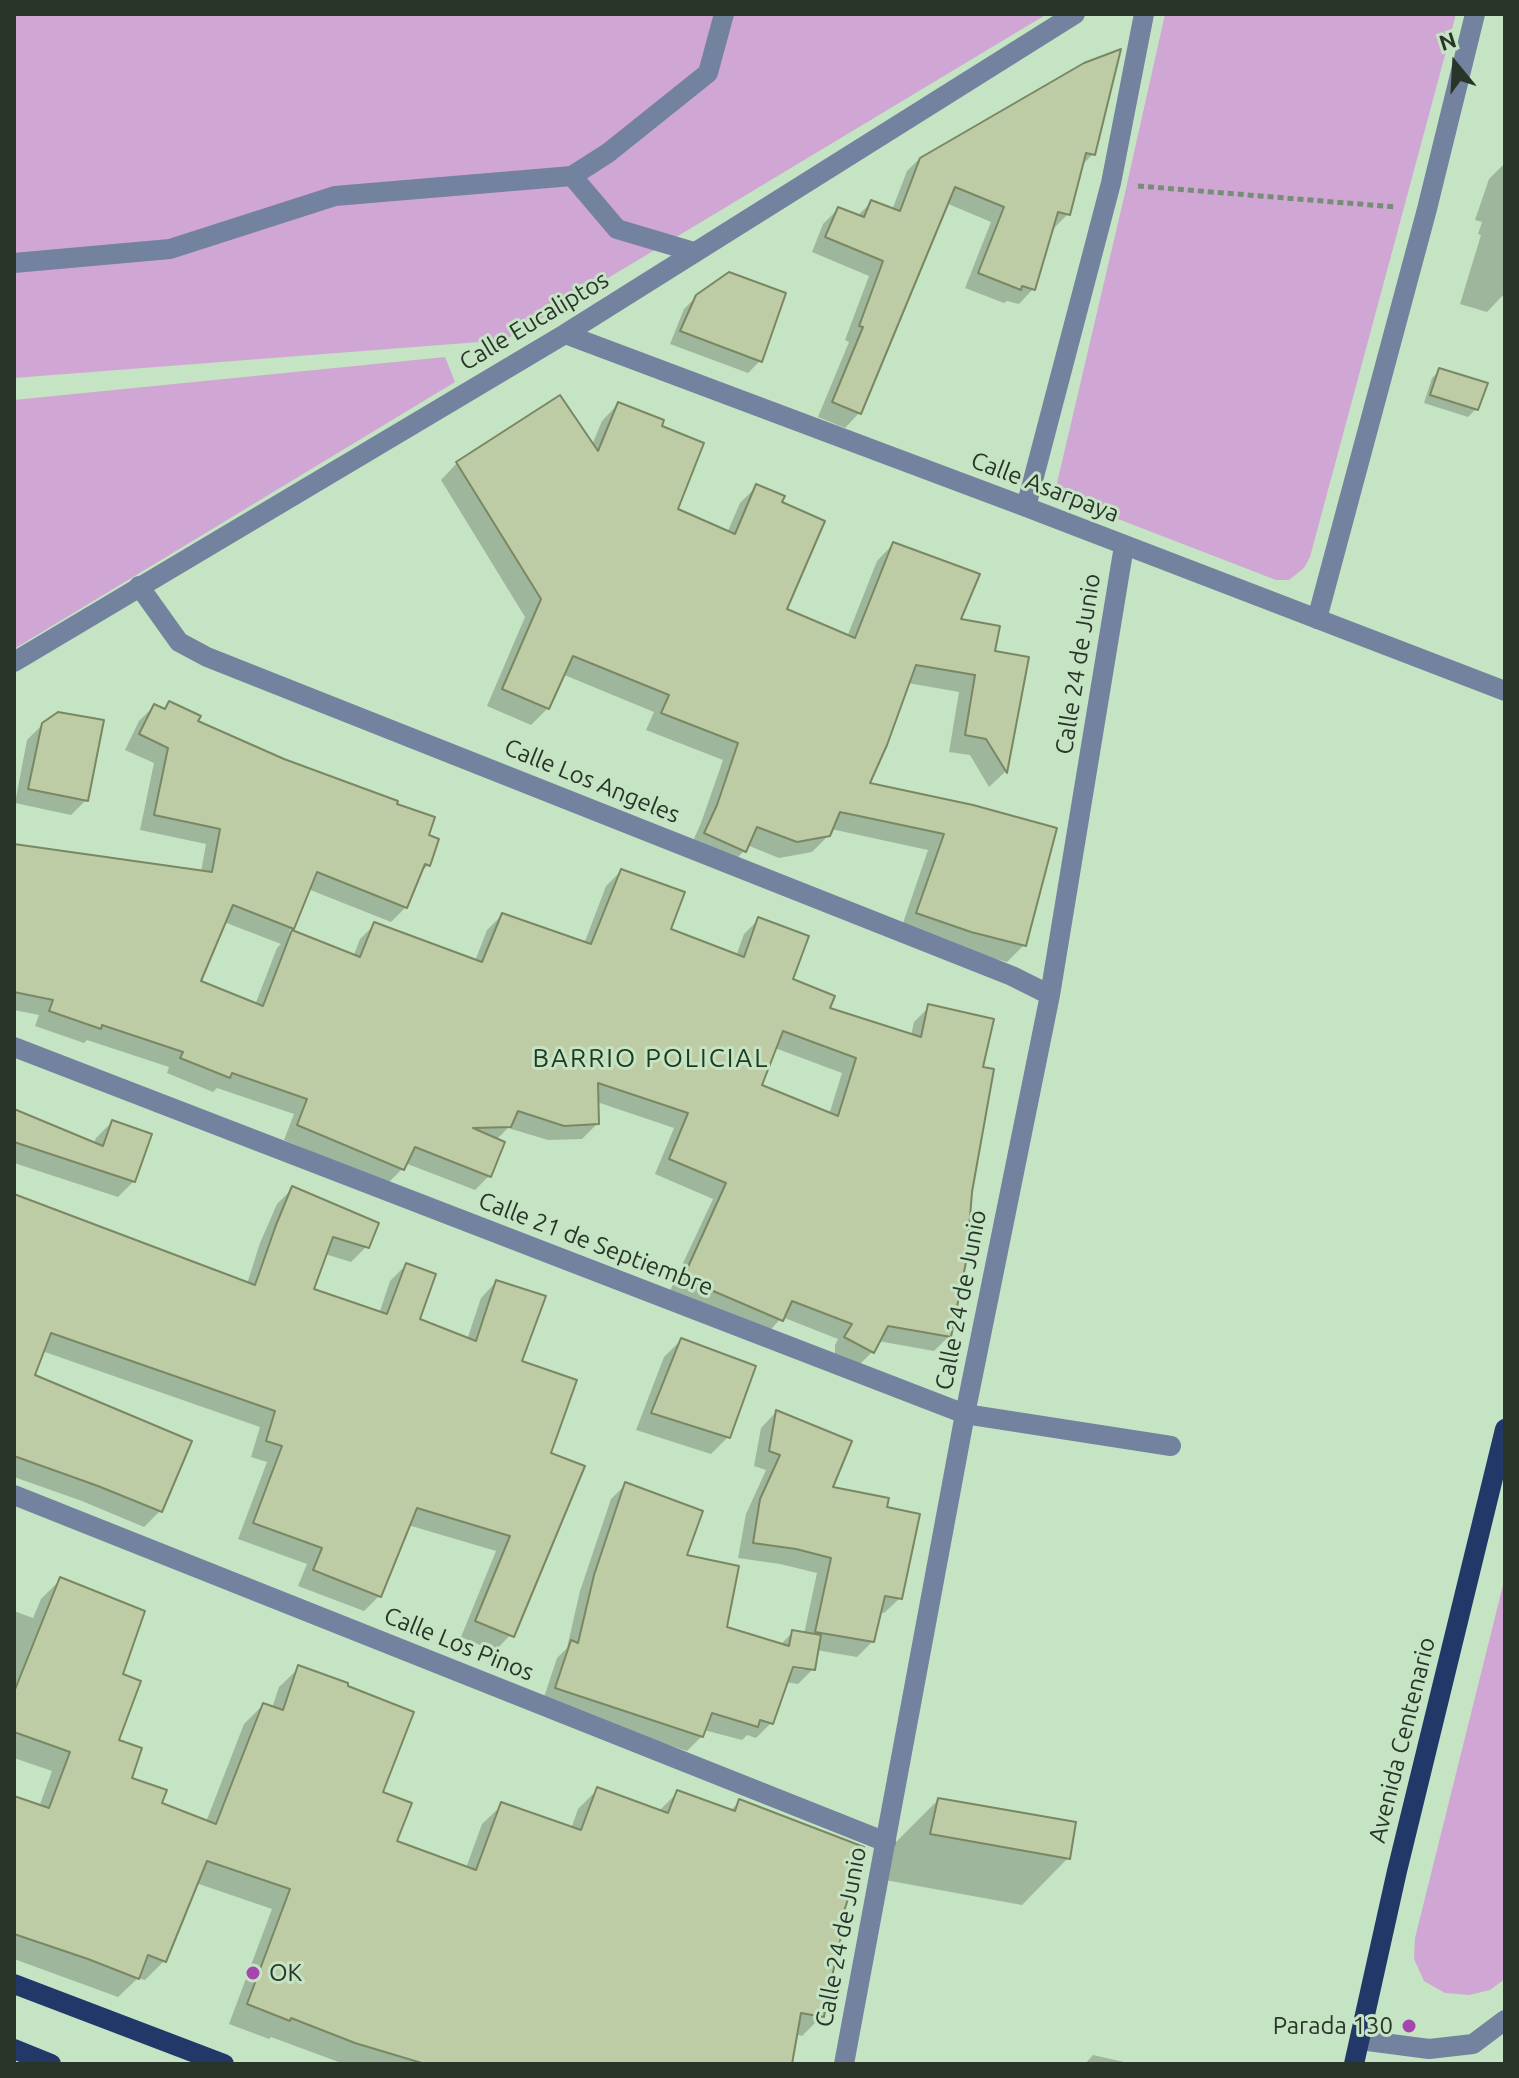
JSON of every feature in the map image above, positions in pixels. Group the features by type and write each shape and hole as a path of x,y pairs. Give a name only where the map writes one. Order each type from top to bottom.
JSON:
{"main road":[{"name":"Avenida Centenario","path":"1354,2064 1397,1871 1505,1429"},
{"path":"14,1984 224,2064"},
{"path":"14,2049 51,2064"}],"street":[{"path":"14,263 170,249 335,196 572,176 608,153 708,73 724,14"},
{"name":"Calle Eucaliptos","path":"14,662 565,334 1075,14"},
{"path":"1026,507 1111,183 1144,14"},
{"path":"1317,619 1423,224 1475,14"},
{"path":"572,176 617,229 694,252"},
{"name":"Calle Asarpaya","path":"565,334 1505,691"},
{"name":"Calle 24 de Junio","path":"844,2064 965,1414 1050,995 1124,546"},
{"name":"Calle Los Angeles","path":"139,586 179,642 207,657 1012,976 1050,995"},
{"name":"Calle 21 de Septiembre","path":"14,1047 965,1414 1171,1446"},
{"name":"Calle Los Pinos","path":"14,1495 886,1842"},
{"path":"1360,2040 1429,2049 1473,2044 1505,2020"}],"path":[{"path":"1135,186 1396,207"}],"shaded area":[{"path":"14,14 1047,14 505,340 14,378"},
{"path":"1165,14 1456,14 1310,557 1304,568 1289,580 1276,580 1074,502 1064,497 1057,483"},
{"path":"445,357 455,382 14,649 14,400"},
{"path":"1505,1577 1505,1979 1490,1990 1469,1995 1445,1993 1424,1981 1414,1959 1415,1938"}],"building":[{"path":"1121,49 1095,155 1086,153 1070,215 1058,212 1035,290 1022,286 1021,290 978,273 1004,207 955,187 861,414 832,402 863,327 859,326 883,261 825,237 838,207 864,217 871,200 900,211 920,158 1084,63"},
{"path":"729,272 786,293 762,362 680,331 696,295"},
{"path":"1439,368 1488,383 1478,410 1430,395"},
{"path":"560,395 598,451 618,402 664,420 662,426 704,443 678,509 735,534 756,484 785,496 782,502 825,521 787,609 855,638 893,542 980,574 961,619 1000,626 995,651 1029,657 1007,773 986,739 965,735 975,675 916,665 870,783 973,805 1057,828 1026,946 916,913 944,834 840,812 830,836 797,842 757,827 746,852 704,833 738,743 661,713 669,695 573,656 549,709 502,689 541,599 456,462"},
{"path":"169,701 201,716 198,721 284,759 435,817 429,835 439,839 430,866 425,864 407,908 317,872 294,929 233,905 201,981 263,1006 292,930 360,957 374,922 482,962 502,913 591,944 621,869 685,892 671,929 744,957 758,917 809,936 793,979 835,996 830,1008 921,1037 928,1004 994,1019 983,1067 994,1069 972,1192 970,1242 951,1337 888,1326 874,1353 844,1337 852,1324 792,1301 783,1321 683,1278 726,1183 669,1159 688,1113 598,1083 599,1124 564,1126 518,1111 511,1127 473,1128 505,1142 491,1177 415,1147 404,1170 297,1125 307,1099 232,1073 230,1078 180,1058 183,1052 49,1011 53,1000 14,992 14,844 212,872 220,829 154,815 168,748 139,734 154,704 165,709","holes":["783,1031 856,1058 838,1116 762,1085"]},
{"path":"58,712 104,720 88,801 28,789 42,723"},
{"path":"14,1109 103,1146 112,1120 152,1134 135,1182 14,1142"},
{"path":"292,1186 379,1223 369,1248 333,1237 314,1289 387,1314 406,1263 436,1274 420,1319 476,1341 496,1280 546,1296 522,1361 577,1380 551,1453 585,1466 514,1637 475,1621 510,1536 417,1508 381,1597 313,1570 322,1548 253,1523 282,1446 266,1441 275,1411 51,1333 35,1375 192,1441 162,1512 14,1456 14,1194 255,1285"},
{"path":"681,1338 756,1366 730,1438 651,1413"},
{"path":"776,1410 852,1441 833,1487 889,1498 887,1507 920,1514 902,1599 885,1596 874,1642 815,1632 831,1558 753,1543 760,1499 780,1455 769,1451"},
{"path":"625,1482 703,1511 687,1555 739,1566 727,1627 789,1646 792,1630 821,1635 815,1670 793,1667 773,1724 760,1720 758,1727 712,1713 703,1737 555,1688 571,1640 578,1643 594,1575"},
{"path":"60,1577 145,1611 123,1674 141,1681 119,1740 142,1748 132,1778 167,1790 162,1803 216,1824 263,1703 283,1710 298,1665 414,1712 383,1792 412,1803 397,1841 476,1870 501,1802 581,1830 597,1787 668,1813 677,1790 735,1811 739,1799 864,1847 838,1931 842,1932 824,2017 801,2013 792,2064 425,2064 355,2043 247,2004 290,1889 207,1861 166,1962 148,1955 139,1979 14,1934 14,1796 49,1808 70,1752 14,1732 14,1692"},
{"path":"938,1798 1076,1822 1070,1859 930,1834"}],"place":[{"name":"OK","path":"253,1973"},
{"name":"Parada 130","path":"1409,2026"}],"district":[{"name":"BARRIO POLICIAL","path":"651,1058"}]}
